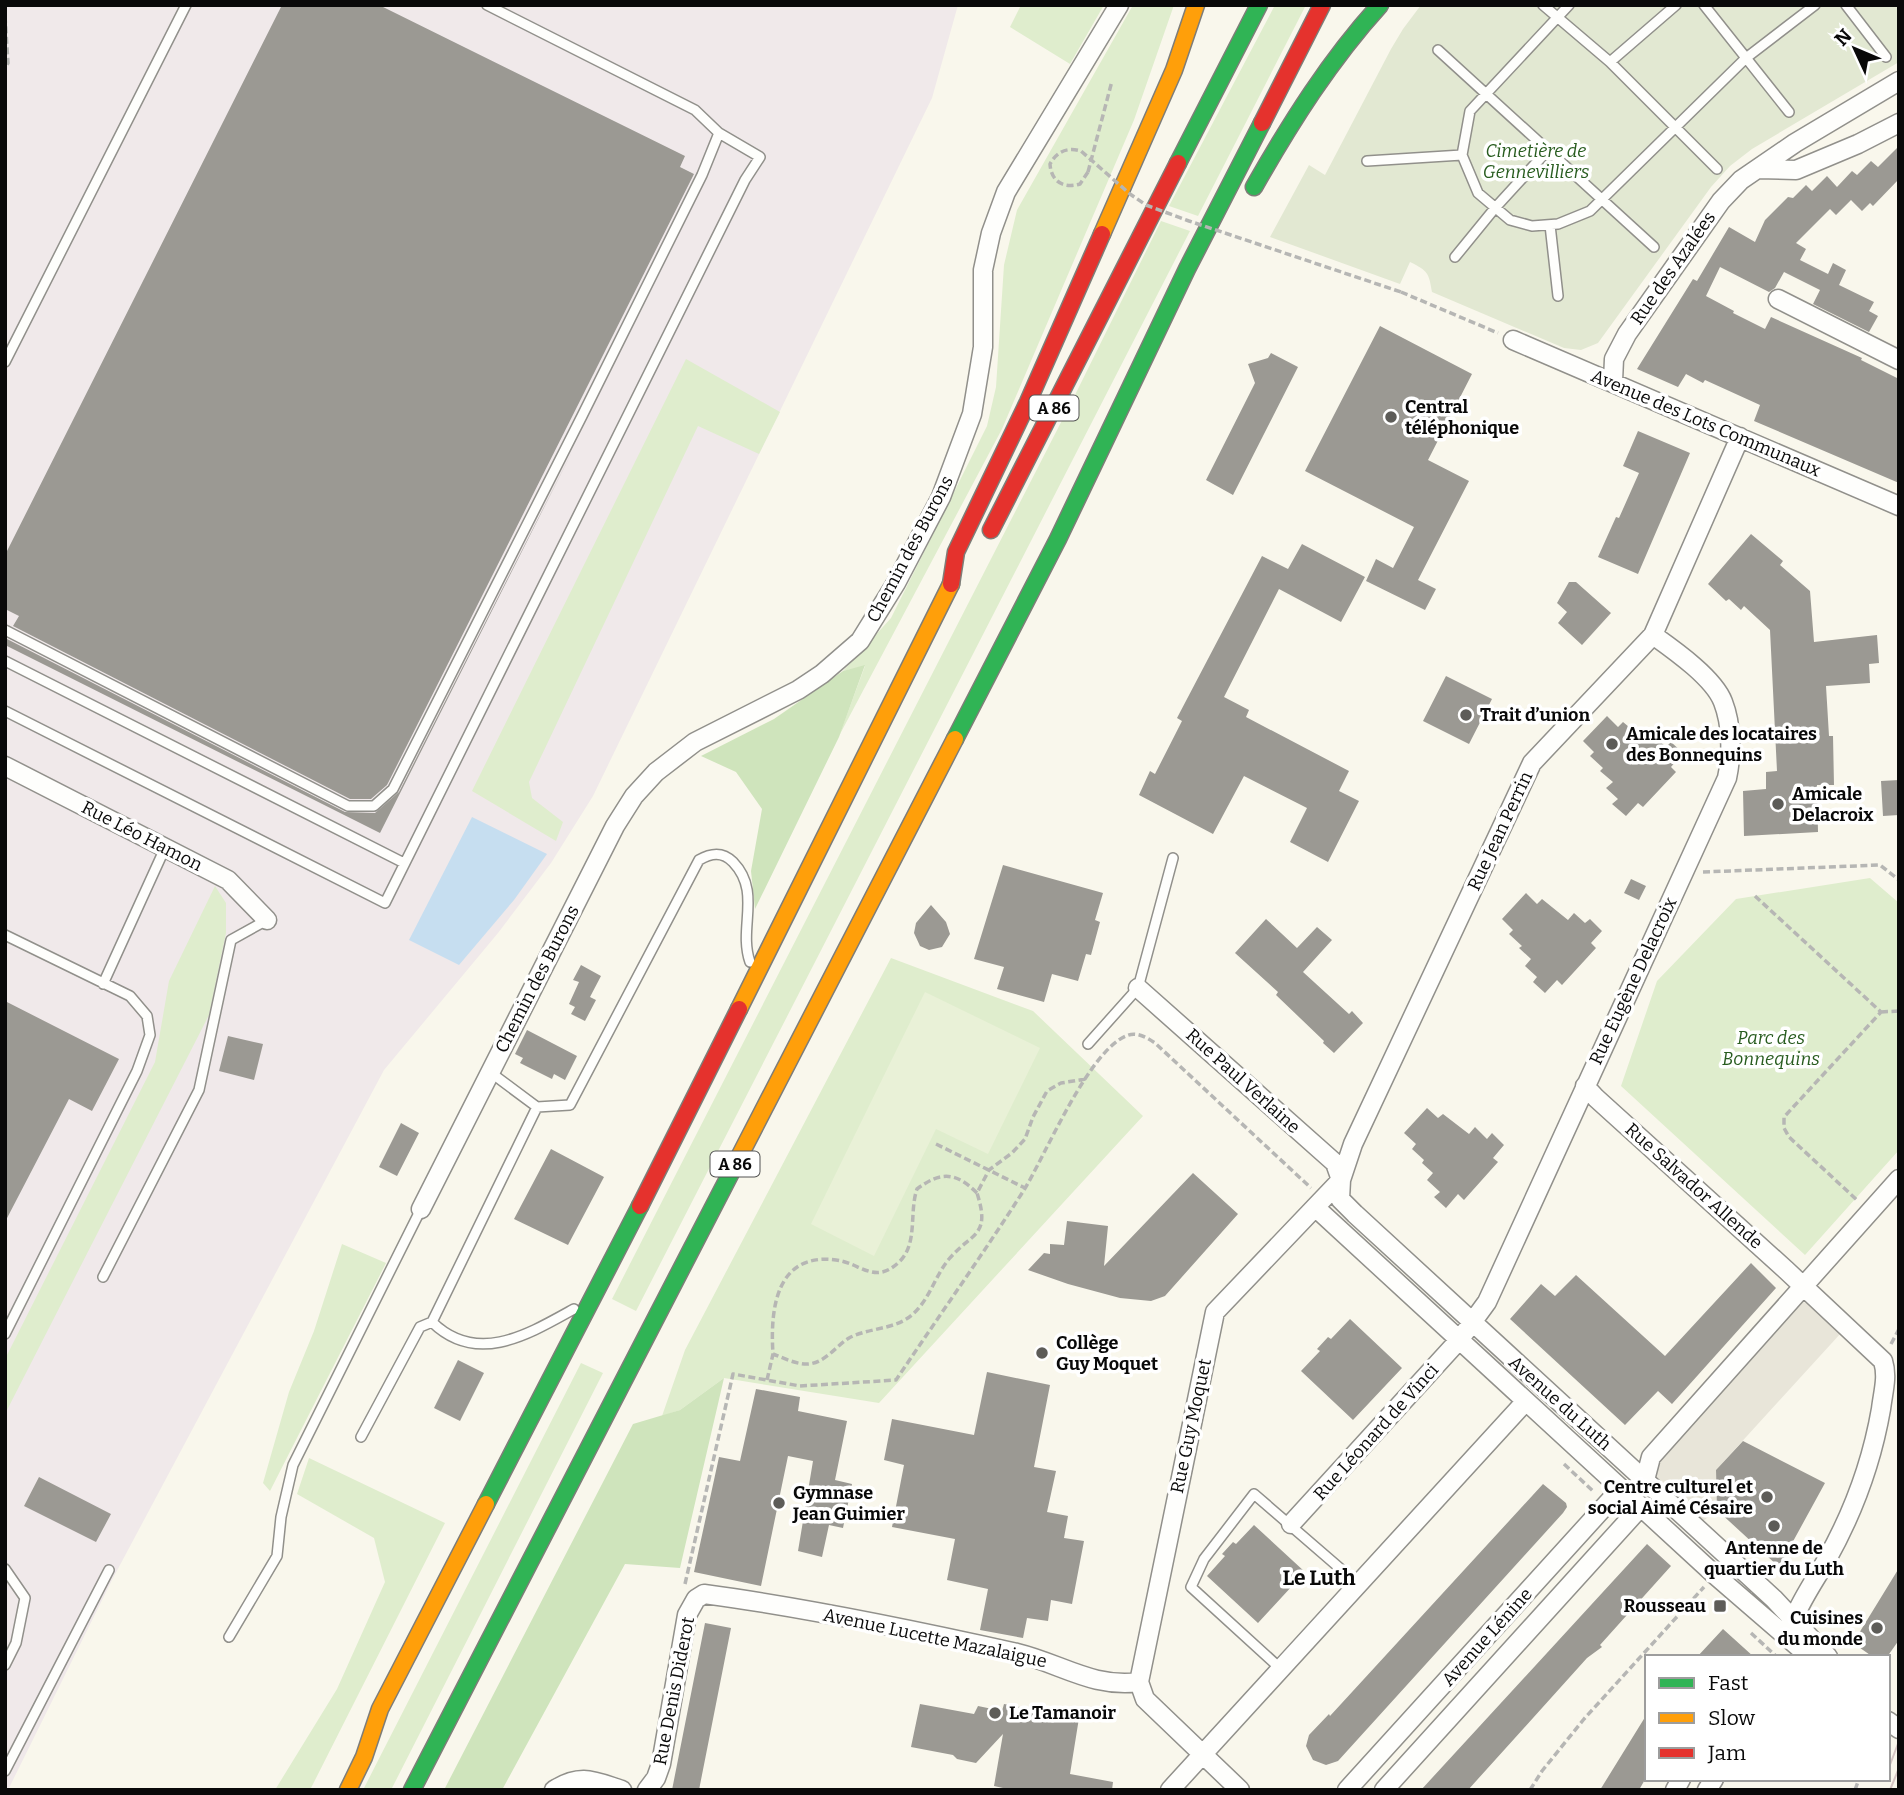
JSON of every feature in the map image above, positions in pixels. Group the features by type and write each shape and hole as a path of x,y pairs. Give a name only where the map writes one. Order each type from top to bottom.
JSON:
{"highway":[{"path":"951,587 956,552 1028,402 1159,106 1196,5"},
{"name":"A 86","path":"987,539 1259,5"},
{"name":"A 86","path":"412,1790 1058,539 1187,269 1322,5"},
{"path":"1245,203 1292,119 1327,66 1380,5"},
{"path":"1187,269 1207,260"},
{"path":"348,1790 365,1757 380,1709 592,1298 951,587 966,571"},
{"path":"355,1737 380,1709"}],"street":[{"name":"Chemin des Burons","path":"421,1209 615,826 634,796 656,772 695,742 798,690 822,674 860,641 896,583 941,497 972,414 983,347 983,270 991,233 1006,192 1119,5"},
{"name":"Rue des Azalées","path":"1614,381 1614,359 1626,334 1721,201 1741,180 1795,143 1899,81"},
{"path":"1757,169 1796,170 1858,145 1899,123"},
{"path":"1778,299 1899,360"},
{"name":"Avenue des Lots Communaux","path":"1513,340 1614,381 1899,506"},
{"name":"Rue Jean Perrin","path":"1341,1180 1353,1144 1532,763 1653,635 1740,437"},
{"name":"Rue Eugène Delacroix","path":"1460,1339 1487,1302 1727,778 1730,764 1723,701 1713,686 1653,635"},
{"name":"Rue Léo Hamon","path":"5,766 228,880 267,920"},
{"name":"Rue Paul Verlaine","path":"1138,988 1335,1163 1341,1180 1340,1199 1472,1324"},
{"name":"Rue Salvador Allende","path":"1585,1086 1882,1361 1887,1372 1878,1423 1863,1479 1826,1560 1804,1595 1794,1618"},
{"path":"1645,1480 1651,1457 1899,1179"},
{"path":"1341,1180 1314,1198 1460,1339"},
{"name":"Rue Guy Moquet","path":"1139,1682 1215,1312 1314,1198"},
{"name":"Avenue du Luth","path":"1472,1324 1794,1618 1808,1652"},
{"name":"Avenue du Luth","path":"1460,1339 1715,1575 1808,1652"},
{"name":"Rue Léonard de Vinci","path":"1291,1524 1460,1339"},
{"path":"1170,1790 1525,1402"},
{"name":"Avenue Lénine","path":"1348,1790 1614,1496 1630,1496 1645,1480"},
{"name":"Avenue Lénine","path":"1384,1790 1637,1511 1630,1496"},
{"name":"Avenue Lucette Mazalaigue","path":"704,1594 912,1630 1051,1662 1102,1682 1139,1682"},
{"name":"Rue Denis Diderot","path":"647,1790 661,1765 687,1615 696,1599 704,1594"},
{"path":"1139,1682 1145,1699 1240,1790"},
{"path":"554,1790 568,1781 579,1779 622,1790"}],"lane":[{"path":"5,362 186,5"},
{"path":"5,711 385,903 745,180 760,156 719,133 695,110 487,5"},
{"path":"1543,5 1610,62 1717,169"},
{"path":"1569,5 1470,111 1462,155 1478,193 1510,220 1532,226 1559,224 1590,211 1746,58 1815,5"},
{"path":"1610,62 1676,5"},
{"path":"1704,5 1789,112"},
{"path":"1846,5 1886,57"},
{"path":"1438,50 1654,247"},
{"path":"5,630 348,806 374,806 393,789 702,175 719,133"},
{"path":"1455,257 1548,150"},
{"path":"1367,161 1462,155"},
{"path":"1550,225 1558,296"},
{"path":"5,661 404,863"},
{"path":"103,984 165,848"},
{"path":"490,1072 537,1108 570,1105 699,860 709,854 719,853 729,858 742,872 748,890 748,958 756,975"},
{"path":"1088,1044 1138,988 1173,858"},
{"path":"103,1277 199,1090 231,940 267,920"},
{"path":"5,935 130,996 147,1016 150,1035 137,1071 5,1334"},
{"path":"361,1437 420,1327 432,1322 537,1108"},
{"path":"229,1637 277,1556 281,1517 293,1465 421,1209"},
{"path":"432,1322 453,1337 477,1346 507,1341 543,1326 592,1298"},
{"path":"1281,1669 1191,1587 1204,1559 1254,1494 1357,1583"},
{"path":"5,1569 25,1598 16,1643 5,1665"},
{"path":"5,1771 109,1570"}],"path":[{"path":"5,16 8,63 5,68"},
{"path":"1112,81 1088,172 1080,184 1068,186 1057,181 1052,175 1050,164 1059,152 1073,149 1081,151 1130,194 1146,205 1401,292 1513,340"},
{"path":"1682,872 1880,865 1899,880"},
{"path":"1755,896 1881,1012"},
{"path":"1869,1213 1789,1137 1784,1128 1784,1117 1881,1012 1899,1011"},
{"path":"687,1615 685,1579 733,1374 800,1385 896,1380 1025,1188 1058,1124 1086,1079 1112,1046 1126,1036 1146,1037 1314,1198"},
{"path":"978,1193 989,1170 1026,1139 1046,1091 1061,1083 1086,1079"},
{"path":"936,1144 1025,1188"},
{"path":"767,1380 773,1354 773,1306 787,1277 806,1262 817,1259 839,1260 867,1272 885,1271 901,1260 907,1251 917,1189 932,1179 951,1176 969,1183 978,1193 982,1211 976,1235 946,1263 927,1297 911,1316 849,1338 816,1362 801,1363 773,1354"},
{"path":"1530,1790 1576,1729 1715,1575"}],"shaded area":[{"path":"5,5 958,5 932,98 593,796 551,863 498,933 384,1070 112,1580 8,1790 5,1790"},
{"path":"1795,1304 1812,1304 1841,1333 1716,1470 1717,1510 1702,1522 1652,1478 1655,1460"}],"green space":[{"path":"1021,5 1104,5 1070,64 1010,27"},
{"path":"1133,5 1174,5 1134,120 1002,429 839,736 865,666 843,671 891,618 987,426 996,387 1004,265 1017,210"},
{"path":"1275,5 1306,5 1198,216 1169,206"},
{"name":"Cimetière de Gennevilliers","path":"1421,5 1899,5 1899,62 1752,149 1730,166 1711,187 1598,343 1581,350 1564,348 1432,292 1427,273 1410,262 1400,284 1270,237 1309,165 1325,175 1391,49"},
{"path":"1161,221 1190,231 636,1311 612,1299 1076,393"},
{"path":"686,359 780,412 759,454 698,426 529,782 532,798 563,822 556,841 472,791"},
{"path":"865,665 839,737 755,909 751,871 762,809 736,772 701,756 774,719 843,671"},
{"name":"Parc des Bonnequins","path":"1870,878 1899,903 1899,1150 1805,1255 1621,1086 1657,981 1736,899"},
{"path":"215,886 226,903 226,933 209,1015 5,1414 5,1359 155,1062 169,981"},
{"path":"891,958 1033,1011 1143,1116 879,1403 724,1378 680,1410 662,1416 685,1350"},
{"path":"925,992 1040,1048 988,1154 936,1129 874,1256 811,1224"},
{"path":"342,1244 386,1263 270,1491 263,1483 289,1392 314,1331"},
{"path":"581,1363 603,1373 391,1790 363,1790"},
{"path":"724,1378 680,1568 625,1564 502,1790 444,1790 633,1424 680,1410"},
{"path":"309,1458 445,1523 310,1790 275,1790 337,1689 385,1582 374,1538 297,1494"}],"water":[{"path":"472,817 547,854 514,900 459,965 409,940"}],"building":[{"path":"282,5 379,5 685,156 680,167 694,174 387,785 371,799 350,799 13,626 19,616 5,609 5,555"},
{"path":"1899,146 1899,179 1873,206 1870,203 1862,211 1851,200 1836,215 1830,209 1796,243 1806,249 1800,260 1828,274 1833,263 1846,270 1839,285 1874,302 1869,311 1878,316 1869,332 1813,304 1820,290 1784,272 1775,288 1769,292 1720,267 1706,296 1765,329 1771,317 1862,358 1861,360 1899,379 1899,483 1754,421 1760,405 1705,380 1703,383 1686,374 1678,387 1637,369 1693,279 1697,281 1729,227 1755,242 1765,220 1788,197 1793,198 1806,185 1812,191 1827,176 1837,187 1852,171 1857,175 1871,161 1878,167"},
{"name":"Central téléphonique","path":"1380,326 1472,374 1428,460 1469,481 1418,580 1436,589 1425,610 1366,581 1376,559 1393,568 1414,527 1305,471"},
{"path":"1271,353 1298,367 1233,495 1206,480 1255,383 1248,364 1268,358"},
{"path":"1638,431 1690,453 1638,574 1598,557 1639,473 1623,466"},
{"path":"573,450 380,833 5,645 7,639 345,812 375,813 399,792"},
{"path":"1751,534 1783,561 1780,565 1810,591 1814,642 1877,635 1879,663 1869,664 1870,683 1826,686 1829,736 1833,736 1834,785 1817,785 1818,832 1744,836 1743,791 1766,789 1766,772 1777,771 1770,630 1744,606 1741,610 1729,599 1726,601 1708,584"},
{"path":"1302,544 1365,577 1341,622 1279,589 1224,697 1249,710 1246,717 1349,771 1339,791 1359,801 1328,862 1290,842 1307,808 1244,776 1213,834 1139,795 1150,771 1155,774 1182,721 1177,718 1262,556 1288,569"},
{"path":"1569,582 1576,582 1611,613 1582,645 1558,623 1567,612 1557,603"},
{"path":"1446,676 1492,699 1469,744 1423,721"},
{"path":"1607,716 1618,727 1623,722 1648,743 1654,736 1666,747 1671,742 1683,753 1671,767 1676,772 1643,807 1638,803 1626,816 1612,804 1618,799 1606,788 1613,782 1600,771 1603,768 1590,756 1594,752 1583,741"},
{"path":"1899,780 1899,815 1883,816 1881,781"},
{"path":"1003,865 1103,893 1095,920 1100,922 1091,955 1086,954 1078,981 1052,974 1044,1002 997,989 1004,967 974,959"},
{"path":"1631,879 1646,886 1639,900 1624,893"},
{"path":"1526,893 1537,904 1542,899 1568,920 1574,913 1585,923 1590,919 1602,931 1591,943 1596,948 1562,985 1557,980 1545,993 1533,982 1537,977 1525,966 1531,959 1519,948 1522,946 1509,934 1513,930 1502,919"},
{"path":"931,905 946,922 950,934 942,947 929,950 920,946 914,933 916,923"},
{"path":"1266,919 1297,948 1317,927 1332,940 1303,972 1349,1014 1352,1011 1363,1023 1334,1053 1276,995 1278,992 1235,953"},
{"path":"581,965 601,976 590,997 596,1000 585,1021 571,1014 575,1007 569,1004 579,982 573,980"},
{"path":"5,1001 119,1059 92,1111 69,1099 5,1222"},
{"path":"527,1030 577,1056 565,1080 554,1074 552,1079 520,1063 523,1058 515,1054"},
{"path":"228,1036 263,1044 254,1080 219,1071"},
{"path":"1427,1108 1438,1118 1443,1114 1469,1134 1475,1127 1487,1139 1492,1133 1504,1145 1493,1158 1498,1162 1464,1200 1458,1194 1446,1208 1434,1197 1440,1192 1427,1180 1433,1173 1412,1149 1416,1144 1404,1133"},
{"path":"401,1123 419,1133 397,1176 379,1167"},
{"path":"551,1149 604,1177 568,1245 514,1219"},
{"path":"1193,1173 1238,1214 1165,1296 1151,1301 1120,1298 1028,1270 1044,1253 1050,1254 1050,1244 1064,1245 1067,1221 1108,1226 1104,1266"},
{"path":"1751,1263 1776,1288 1672,1404 1658,1391 1625,1425 1510,1319 1541,1284 1555,1296 1576,1275 1665,1356"},
{"path":"1350,1319 1402,1368 1353,1420 1301,1371 1320,1351 1317,1349 1328,1337 1331,1339"},
{"path":"458,1360 484,1373 460,1421 434,1408"},
{"path":"987,1372 1050,1385 1034,1467 1056,1471 1047,1512 1068,1516 1064,1538 1084,1541 1072,1604 1051,1600 1048,1621 1027,1618 1023,1638 980,1630 988,1589 947,1580 955,1539 892,1527 904,1465 884,1460 892,1419 974,1435"},
{"name":"Gymnase Jean Guimier","path":"756,1389 800,1397 798,1411 847,1421 835,1480 852,1484 843,1528 829,1525 822,1557 798,1551 813,1461 788,1456 761,1586 694,1572 719,1457 740,1461"},
{"name":"Centre culturel et social Aimé Césaire","path":"1743,1441 1825,1483 1779,1567 1717,1510 1716,1470"},
{"path":"39,1477 111,1514 96,1542 24,1506"},
{"path":"1543,1484 1566,1503 1567,1507 1563,1513 1338,1761 1326,1765 1313,1760 1306,1746 1309,1735 1329,1714 1330,1716"},
{"path":"1254,1525 1305,1572 1258,1623 1207,1576 1225,1556 1222,1554 1233,1542 1236,1544"},
{"path":"1647,1544 1671,1566 1600,1645 1602,1647 1587,1658 1468,1790 1421,1790"},
{"path":"1899,1568 1899,1640 1888,1655 1870,1655 1853,1643"},
{"path":"705,1623 731,1628 699,1790 672,1790"},
{"path":"1723,1629 1752,1655 1699,1655"},
{"path":"920,1704 974,1714 978,1706 1002,1711 1004,1704 1079,1718 1070,1774 1113,1782 1112,1790 1012,1790 994,1786 1003,1734 976,1763 957,1759 953,1755 911,1747"},
{"path":"1645,1717 1645,1780 1639,1790 1600,1790"}],"tram line":[{"path":"1890,1765 1899,1741"},
{"path":"1890,1790 1899,1768"}],"traffic: fast":[{"path":"1178,163 1259,5"},
{"path":"1254,187 1312,92 1380,5"},
{"path":"955,739 1058,539 1187,269 1262,123"},
{"path":"412,1790 736,1163"},
{"path":"486,1504 640,1206"}],"traffic: slow":[{"path":"1102,234 1174,70 1196,5"},
{"path":"739,1009 951,584"},
{"path":"736,1163 955,739"},
{"path":"348,1790 364,1757 380,1709 486,1504"}],"traffic: jam":[{"path":"1262,123 1322,5"},
{"path":"991,530 1178,163"},
{"path":"951,584 956,552 1028,402 1102,234"},
{"path":"640,1206 739,1009"}],"place":[{"name":"Central téléphonique","path":"1391,417"},
{"name":"Trait d’union","path":"1466,715"},
{"name":"Amicale des locataires des Bonnequins","path":"1612,744"},
{"name":"Amicale Delacroix","path":"1778,804"},
{"name":"Collège Guy Moquet","path":"1042,1353"},
{"name":"Centre culturel et social Aimé Césaire","path":"1767,1497"},
{"name":"Gymnase Jean Guimier","path":"779,1503"},
{"name":"Antenne de quartier du Luth","path":"1774,1526"},
{"name":"Rousseau","path":"1720,1606"},
{"name":"Cuisines du monde","path":"1877,1628"},
{"name":"Le Tamanoir","path":"995,1713"}],"district":[{"name":"Le Luth","path":"1319,1578"}]}
